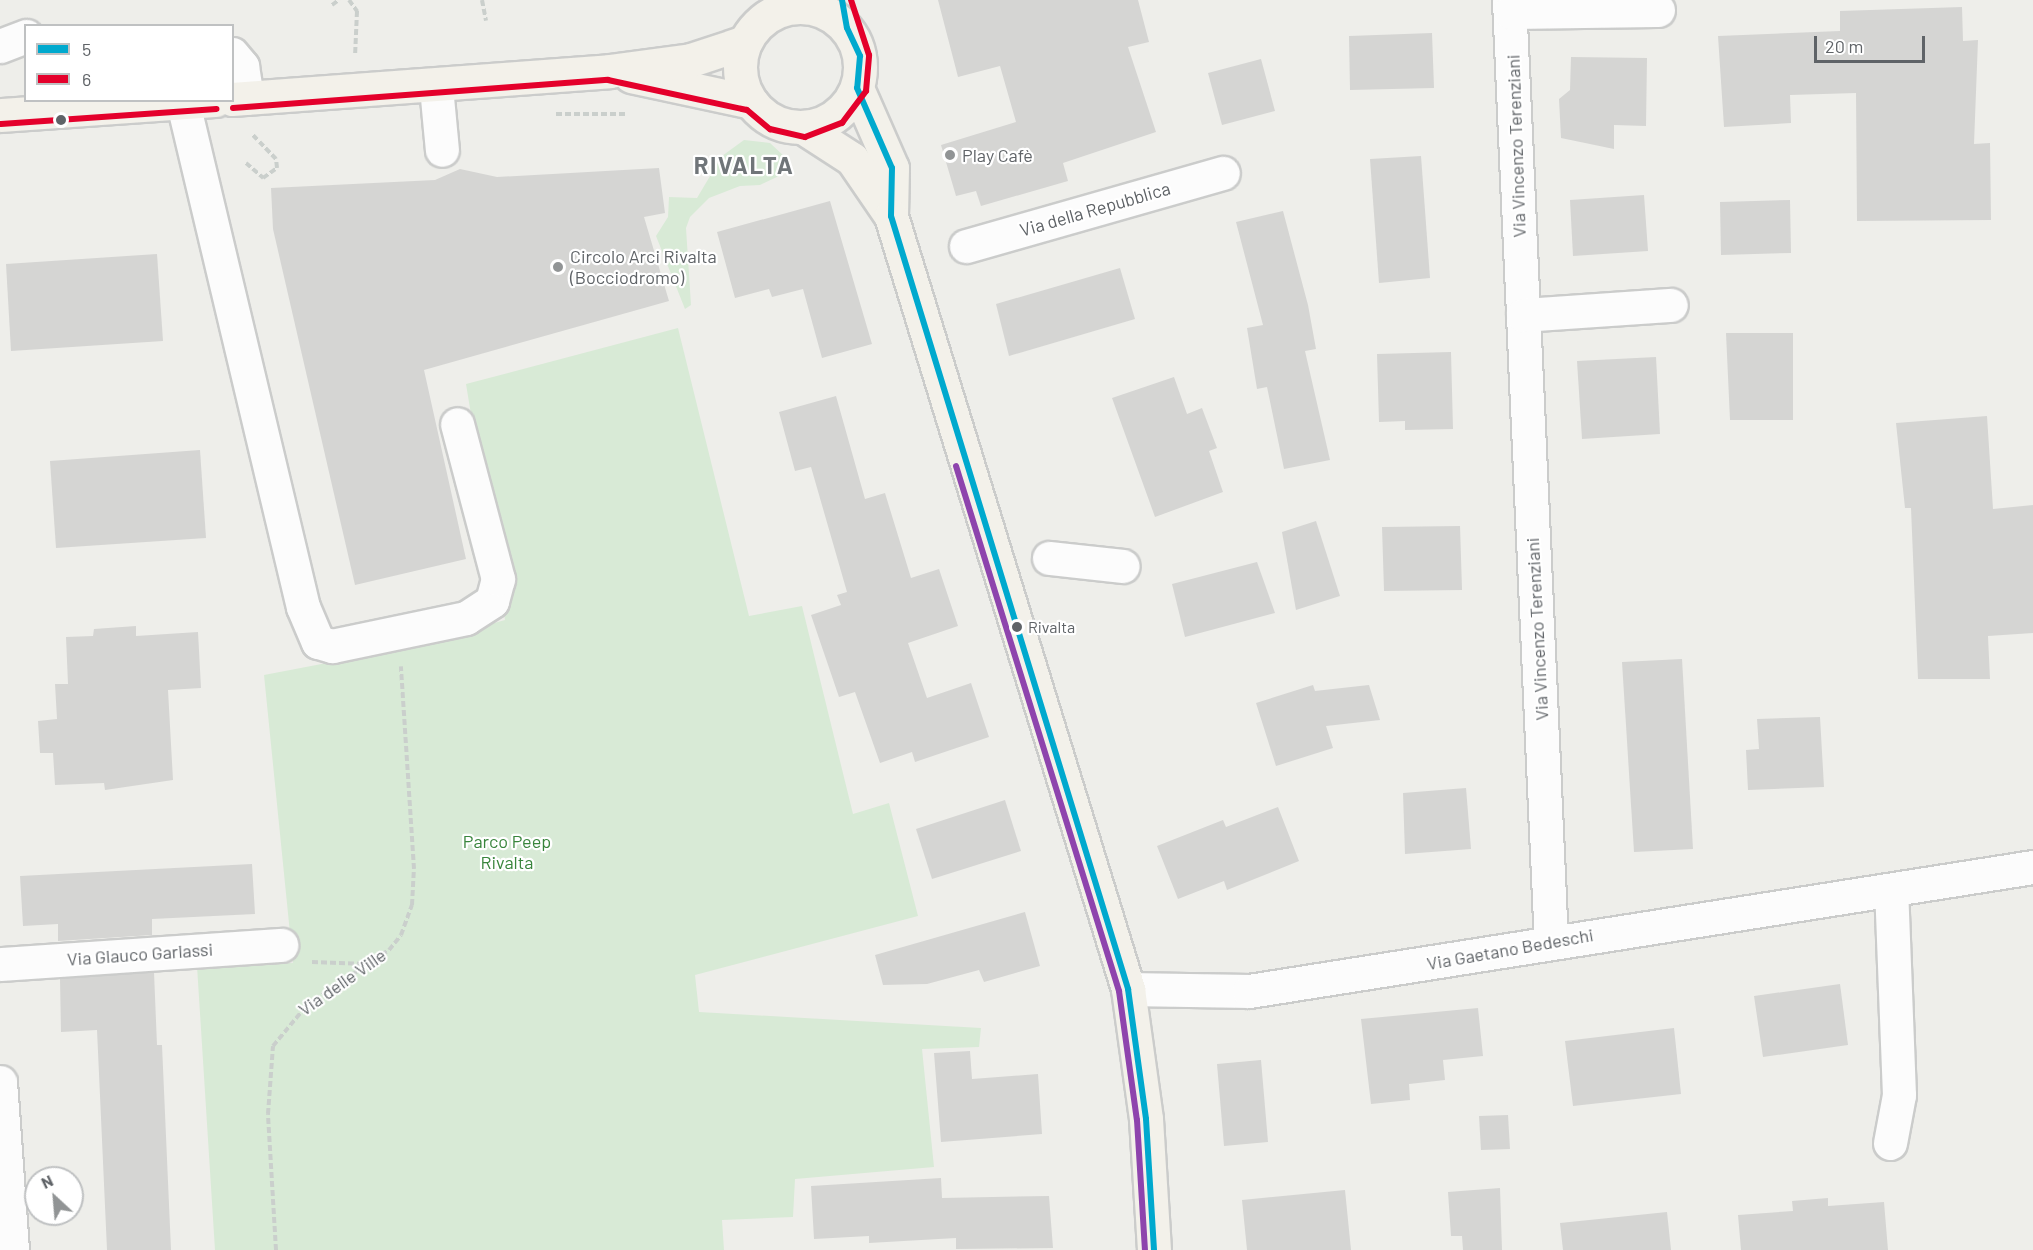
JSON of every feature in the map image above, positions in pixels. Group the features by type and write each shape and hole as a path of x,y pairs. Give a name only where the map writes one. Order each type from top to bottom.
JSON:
{"main road":[{"path":"240,99 436,87 609,71 691,60 745,42 766,17 783,5 817,9 844,14 860,56 857,88 892,168 891,216"},
{"path":"745,42 742,84 751,102 774,122 804,128 852,159 891,216 1128,989 1146,1119 1154,1250"},
{"path":"609,71 751,102"},
{"path":"804,128 837,116 857,88"},
{"path":"0,115 199,102"}],"street":[{"name":"Via Vincenzo Terenziani","path":"1551,943 1509,6 1658,10"},
{"path":"0,45 24,37"},
{"path":"234,56 242,66 240,99"},
{"path":"436,87 442,150"},
{"path":"199,102 303,607 318,642 332,646 466,618 492,601 498,579 457,424"},
{"name":"Via della Repubblica","path":"966,246 1223,173"},
{"path":"1523,315 1671,305"},
{"path":"1049,558 1123,566"},
{"name":"Via Gaetano Bedeschi","path":"1128,989 1249,991 2033,867"},
{"path":"1890,1143 1899,1095 1891,890"},
{"name":"Via Glauco Garlassi","path":"0,964 281,945"},
{"path":"0,1082 12,1250"}],"path":[{"path":"332,5 339,0"},
{"path":"349,0 357,11 354,57"},
{"path":"482,0 486,21"},
{"path":"246,163 263,178 277,168 276,159 251,133"},
{"name":"Via delle Ville","path":"276,1250 268,1114 273,1046 307,1005 370,963 401,935 412,905 414,869 400,660"},
{"path":"281,945 286,952 313,963 370,963"}],"green space":[{"path":"744,140 770,143 785,157 785,166 779,176 760,185 740,186 709,198 690,217 686,228 691,305 685,309 656,236 668,217 669,197 697,198 722,156"},
{"name":"Parco Peep Rivalta","path":"678,328 749,616 802,606 853,814 889,803 918,916 695,975 699,1012 981,1028 979,1047 922,1049 934,1167 795,1179 793,1217 722,1220 724,1250 215,1250 197,966 293,963 264,675 400,649 505,620 466,384"}],"building":[{"path":"938,0 1138,0 1149,42 1128,47 1156,132 1063,163 1068,181 981,206 976,191 956,196 941,145 1016,122 1000,66 958,77"},
{"path":"1962,7 1963,41 1978,40 1974,144 1990,143 1991,220 1857,221 1856,93 1790,95 1791,123 1724,127 1718,36 1840,31 1840,11"},
{"path":"1432,33 1434,88 1350,90 1349,36"},
{"path":"1571,57 1647,58 1646,126 1614,125 1614,149 1561,138 1559,99 1570,90"},
{"path":"1261,59 1275,111 1222,125 1208,73"},
{"path":"1421,156 1430,278 1379,283 1370,159"},
{"path":"659,168 665,213 644,217 669,301 424,370 466,559 355,585 273,229 271,188 435,180 460,169 497,177"},
{"path":"1644,195 1648,251 1573,256 1570,200"},
{"path":"1790,200 1791,253 1721,255 1720,202"},
{"path":"830,201 872,344 822,358 803,289 772,297 769,289 735,298 717,232"},
{"path":"1283,211 1308,305 1316,349 1305,351 1330,460 1284,469 1267,387 1257,389 1247,328 1263,325 1236,222"},
{"path":"157,254 163,341 11,351 6,264"},
{"path":"1120,268 1135,319 1009,356 996,304"},
{"path":"1726,333 1793,333 1793,420 1730,420"},
{"path":"1451,352 1453,429 1405,430 1405,421 1379,422 1377,354"},
{"path":"1656,357 1660,434 1582,439 1577,361"},
{"path":"1174,377 1187,414 1202,408 1217,448 1209,451 1223,492 1155,517 1112,398"},
{"path":"836,396 865,499 885,493 911,578 939,569 958,626 908,643 927,698 971,683 989,737 915,762 912,752 880,763 855,692 839,697 811,615 841,605 837,595 847,592 811,467 795,471 779,412"},
{"path":"1987,416 1993,509 2033,505 2033,633 1988,636 1990,679 1918,679 1911,508 1905,508 1896,423"},
{"path":"200,450 206,538 56,548 50,461"},
{"path":"1316,521 1340,596 1296,610 1282,532"},
{"path":"1460,526 1462,590 1384,591 1382,527"},
{"path":"1257,562 1275,613 1185,637 1172,584"},
{"path":"136,626 136,636 198,632 201,688 168,690 173,780 105,790 104,783 55,785 53,753 40,753 38,721 57,719 55,684 68,684 66,637 93,636 94,629"},
{"path":"1682,659 1693,849 1634,852 1622,662"},
{"path":"1313,685 1315,691 1369,685 1380,720 1326,726 1333,748 1276,766 1256,703"},
{"path":"1820,717 1824,787 1748,790 1746,750 1759,749 1757,719"},
{"path":"1466,788 1471,849 1405,854 1403,793"},
{"path":"1005,800 1021,851 932,879 916,829"},
{"path":"1278,807 1299,861 1227,890 1224,881 1178,899 1157,846 1223,820 1226,827"},
{"path":"252,864 255,914 152,919 152,935 58,941 58,924 23,926 20,876"},
{"path":"1025,912 1040,966 984,982 979,970 927,984 883,985 875,955"},
{"path":"154,972 157,1045 162,1045 171,1250 107,1250 97,1030 61,1032 60,979"},
{"path":"1840,984 1848,1045 1763,1057 1754,996"},
{"path":"1478,1008 1483,1056 1443,1060 1445,1080 1409,1084 1410,1100 1371,1104 1361,1019"},
{"path":"1674,1028 1681,1094 1573,1106 1565,1041"},
{"path":"970,1051 972,1079 1038,1074 1042,1134 941,1142 934,1053"},
{"path":"1261,1060 1268,1142 1224,1146 1217,1064"},
{"path":"1508,1115 1510,1149 1481,1150 1479,1116"},
{"path":"941,1178 942,1198 1049,1196 1053,1248 956,1249 956,1238 869,1243 869,1236 814,1239 811,1186"},
{"path":"1500,1188 1502,1250 1463,1250 1462,1236 1451,1236 1448,1192"},
{"path":"1345,1190 1351,1250 1247,1250 1242,1200"},
{"path":"1828,1198 1828,1206 1884,1202 1888,1250 1741,1250 1738,1215 1793,1211 1792,1201"},
{"path":"1667,1212 1671,1250 1563,1250 1560,1223"}],"transit line":[{"name":"5","path":"842,0 847,28 860,56 857,88 892,168 891,216 1128,989 1146,1119 1154,1250"},
{"name":"6","path":"233,108 608,80 747,110 770,129 805,137 842,123 866,91 869,55 851,0"},
{"name":"6","path":"1,124 216,109"},
{"path":"956,466 1119,991 1137,1120 1145,1250"}],"place":[{"name":"Play Cafè","path":"950,155"},
{"name":"Circolo Arci Rivalta (Bocciodromo)","path":"558,267"},
{"name":"Rivalta","path":"1017,627"}],"district":[{"name":"RIVALTA","path":"744,165"}]}
